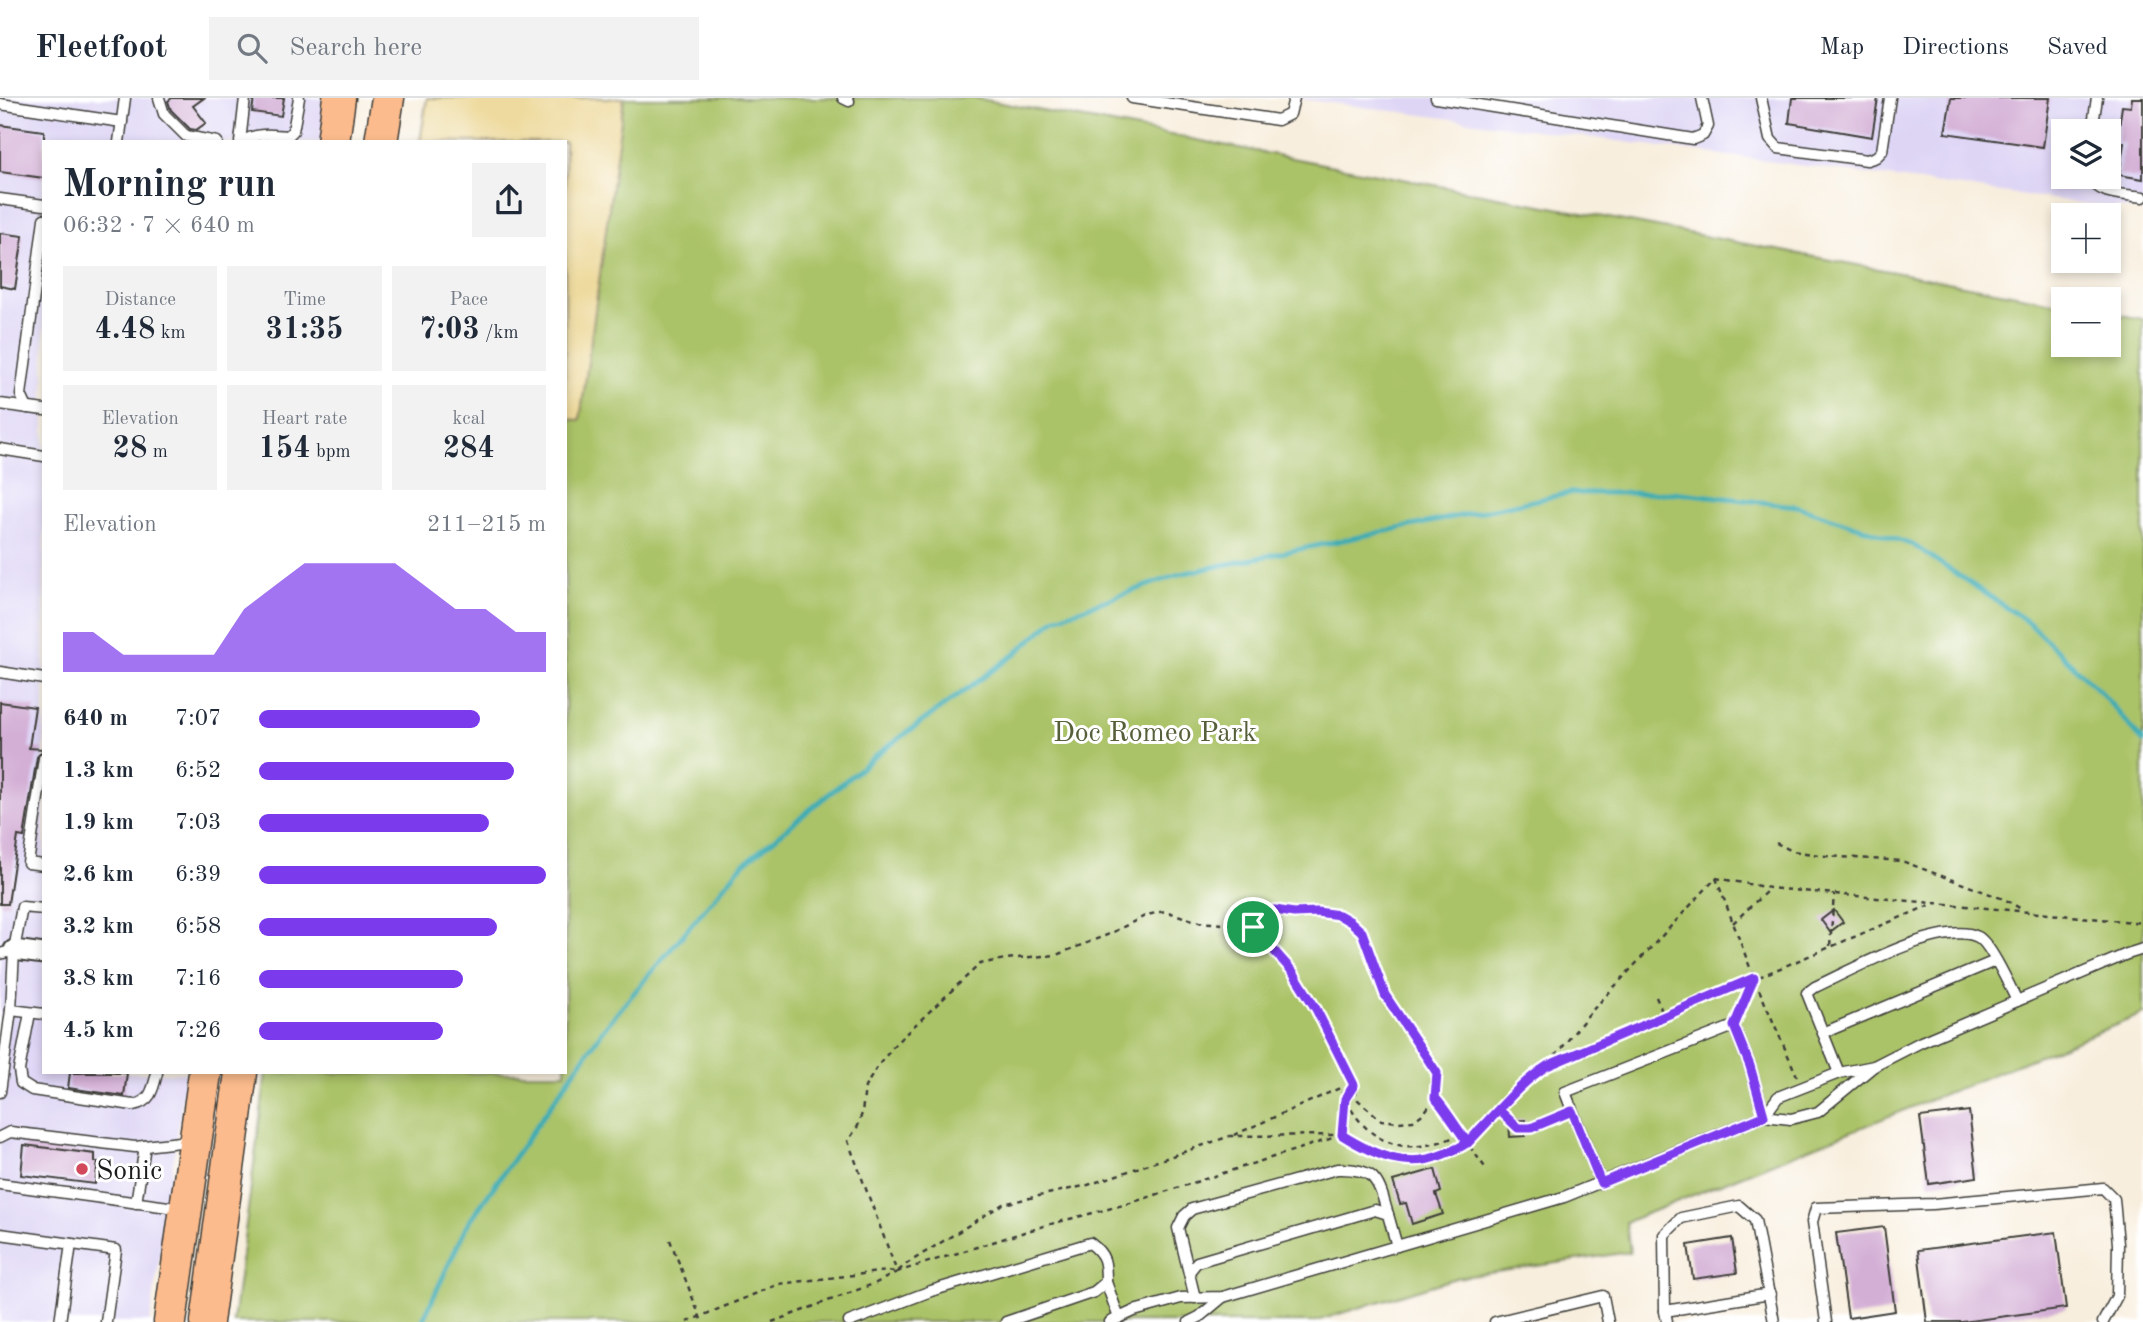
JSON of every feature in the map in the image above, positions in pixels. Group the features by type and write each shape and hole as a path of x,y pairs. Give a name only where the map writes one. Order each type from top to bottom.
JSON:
{"main road":[{"path":"333,140 339,98"},
{"path":"381,140 388,98"},
{"path":"170,1322 205,1074"},
{"path":"207,1322 241,1074"}],"street":[{"path":"7,952 42,954"}],"lane":[{"path":"44,110 45,98"},
{"path":"118,140 125,98"},
{"path":"159,98 164,114 186,136 207,140"},
{"path":"241,140 246,98"},
{"path":"244,140 266,134 288,136 293,131 299,98"},
{"path":"1132,98 1278,120 1290,114 1294,98"},
{"path":"1436,98 1693,139 1703,135 1708,126 1702,98"},
{"path":"1761,98 1770,139 1778,148 1867,160 1876,158 1882,151 1890,98"},
{"path":"2094,119 2097,98"},
{"path":"0,104 122,122"},
{"path":"2099,189 2143,197"},
{"path":"0,199 42,205"},
{"path":"27,408 21,395 42,234"},
{"path":"0,404 42,410"},
{"path":"0,449 42,456"},
{"path":"0,672 42,679"},
{"path":"42,772 29,863 42,865"},
{"path":"0,1092 11,1010 7,952 22,906 42,909"},
{"path":"1839,1073 1807,993 1913,942 1954,932 1980,937 2017,1001"},
{"path":"849,1322 931,1291 1090,1243 1100,1250 1106,1263 1106,1282 1114,1320 1134,1311 1181,1298 1223,1297 1563,1197 1764,1116 1791,1119 1818,1112 1874,1066 1921,1042 2143,949"},
{"path":"1823,1033 1995,961"},
{"path":"11,1010 42,1014"},
{"path":"30,1013 19,1070 21,1083 32,1090 133,1105 143,1104 151,1095 157,1074"},
{"path":"1601,1183 1565,1092 1734,1026 1750,1066 1764,1116"},
{"path":"1764,1116 1778,1097 1839,1073 1874,1066"},
{"path":"0,1124 5,1134 135,1147 195,1141"},
{"path":"136,1203 145,1146"},
{"path":"1195,1298 1178,1228 1184,1216 1192,1209 1337,1169 1353,1168 1366,1172 1380,1184 1397,1246"},
{"path":"0,1184 185,1210"},
{"path":"1826,1322 1812,1222 1816,1208 1933,1204 2103,1188 2114,1199 2118,1244 2116,1296 2103,1322"},
{"path":"1770,1294 1666,1317 1664,1235 1681,1219 1739,1206 1755,1220 1770,1294 1774,1322"},
{"path":"1189,1272 1197,1262 1349,1217 1375,1210 1388,1214"},
{"path":"0,1234 116,1250 106,1322"},
{"path":"60,1322 71,1244"},
{"path":"1006,1322 1094,1292 1106,1282"},
{"path":"1495,1322 1603,1296 1608,1322"},
{"path":"1189,1322 1223,1297"}],"path":[{"path":"1776,843 1792,851 1826,856 1902,861 2006,900 2026,912"},
{"path":"1716,878 1770,888 2143,923"},
{"path":"1716,878 1754,978 1802,1088"},
{"path":"1547,1066 1588,1015 1716,878"},
{"path":"1733,923 1770,888"},
{"path":"1830,947 1834,894"},
{"path":"1230,1136 1342,1135 1367,1151 1387,1158 1413,1162 1433,1159 1468,1143 1535,1074 1547,1066 1935,903"},
{"path":"897,1272 848,1141 862,1114 865,1087 871,1076 896,1043 980,964 1056,955 1147,915 1165,911 1199,922 1223,924 1251,921 1257,913 1275,910 1339,915 1362,932 1385,995 1437,1073 1435,1098 1424,1113 1413,1121 1381,1120 1358,1100 1354,1085 1316,1009 1293,972 1253,927 1251,921"},
{"path":"1734,1026 1754,978"},
{"path":"1656,997 1664,1016"},
{"path":"1342,1135 1345,1099 1354,1085"},
{"path":"687,1322 779,1284 897,1272 1003,1204 1088,1185 1230,1136 1339,1088 1370,1131 1392,1144 1426,1147 1461,1134"},
{"path":"1435,1098 1487,1170"},
{"path":"1499,1110 1518,1128 1531,1128 1572,1111"},
{"path":"772,1322 876,1283 897,1272 1047,1226 1127,1205 1342,1135"},
{"path":"670,1240 702,1322"}],"shaded area":[{"path":"0,98 326,98 320,140 42,140 42,1074 186,1074 150,1322 0,1322"},
{"path":"1295,98 2143,98 2143,211 2121,208 2121,203 2083,203"}],"green space":[{"name":"Doc Romeo Park","path":"624,98 975,98 2051,302 2051,357 2121,357 2121,315 2143,319 2143,1014 1626,1222 1630,1252 1456,1278 1313,1322 233,1322 266,1074 567,1074 567,419 580,420"}],"sand":[{"path":"427,98 624,98 580,420 567,419 567,140 420,140"}],"building":[{"path":"172,98 204,98 193,106 206,123 196,130 190,129 171,110 168,101"},
{"path":"254,98 284,98 281,116 252,112"},
{"path":"1792,98 1878,98 1872,137 1789,123"},
{"path":"1951,98 2050,98 2043,147 1945,133"},
{"path":"2132,98 2143,98 2143,179 2121,175 2124,143 2121,143 2122,106 2131,107"},
{"path":"0,125 44,131 42,178 0,172"},
{"path":"0,233 23,236 15,289 0,286"},
{"path":"0,702 35,707 29,748 42,749 42,751 37,757 24,837 18,836 8,904 0,904"},
{"path":"1834,910 1843,922 1830,932 1821,920"},
{"path":"70,1074 127,1074 124,1096 68,1088"},
{"path":"1969,1111 1977,1177 1929,1184 1920,1117"},
{"path":"1525,1120 1525,1136 1510,1137 1509,1121"},
{"path":"24,1145 95,1154 95,1162 98,1162 95,1184 21,1175"},
{"path":"1435,1169 1441,1192 1436,1194 1443,1214 1412,1224 1406,1203 1400,1204 1393,1181"},
{"path":"1884,1227 1895,1311 1848,1318 1836,1233"},
{"path":"2056,1232 2066,1308 1962,1322 1927,1322 1918,1250"},
{"path":"1732,1238 1737,1273 1693,1279 1688,1245"}],"waterway":[{"path":"422,1322 467,1225 606,1026 741,866 879,753 1015,654 1056,618 1180,574 1570,493 1682,493 1796,506 1913,545 2028,622 2101,693 2143,741"}],"place":[{"name":"Sonic","path":"82,1169"}],"route":[{"path":"1253,927 1251,921 1257,913 1275,910 1339,915 1362,932 1385,995 1437,1073 1435,1098 1468,1143 1499,1110 1518,1128 1531,1128 1572,1111 1601,1183 1764,1116 1750,1066 1734,1026 1754,978 1547,1066 1535,1074 1483,1126 1468,1143 1433,1159 1413,1162 1387,1158 1367,1151 1342,1135 1345,1099 1354,1085 1316,1009 1293,972 1253,927"}]}
